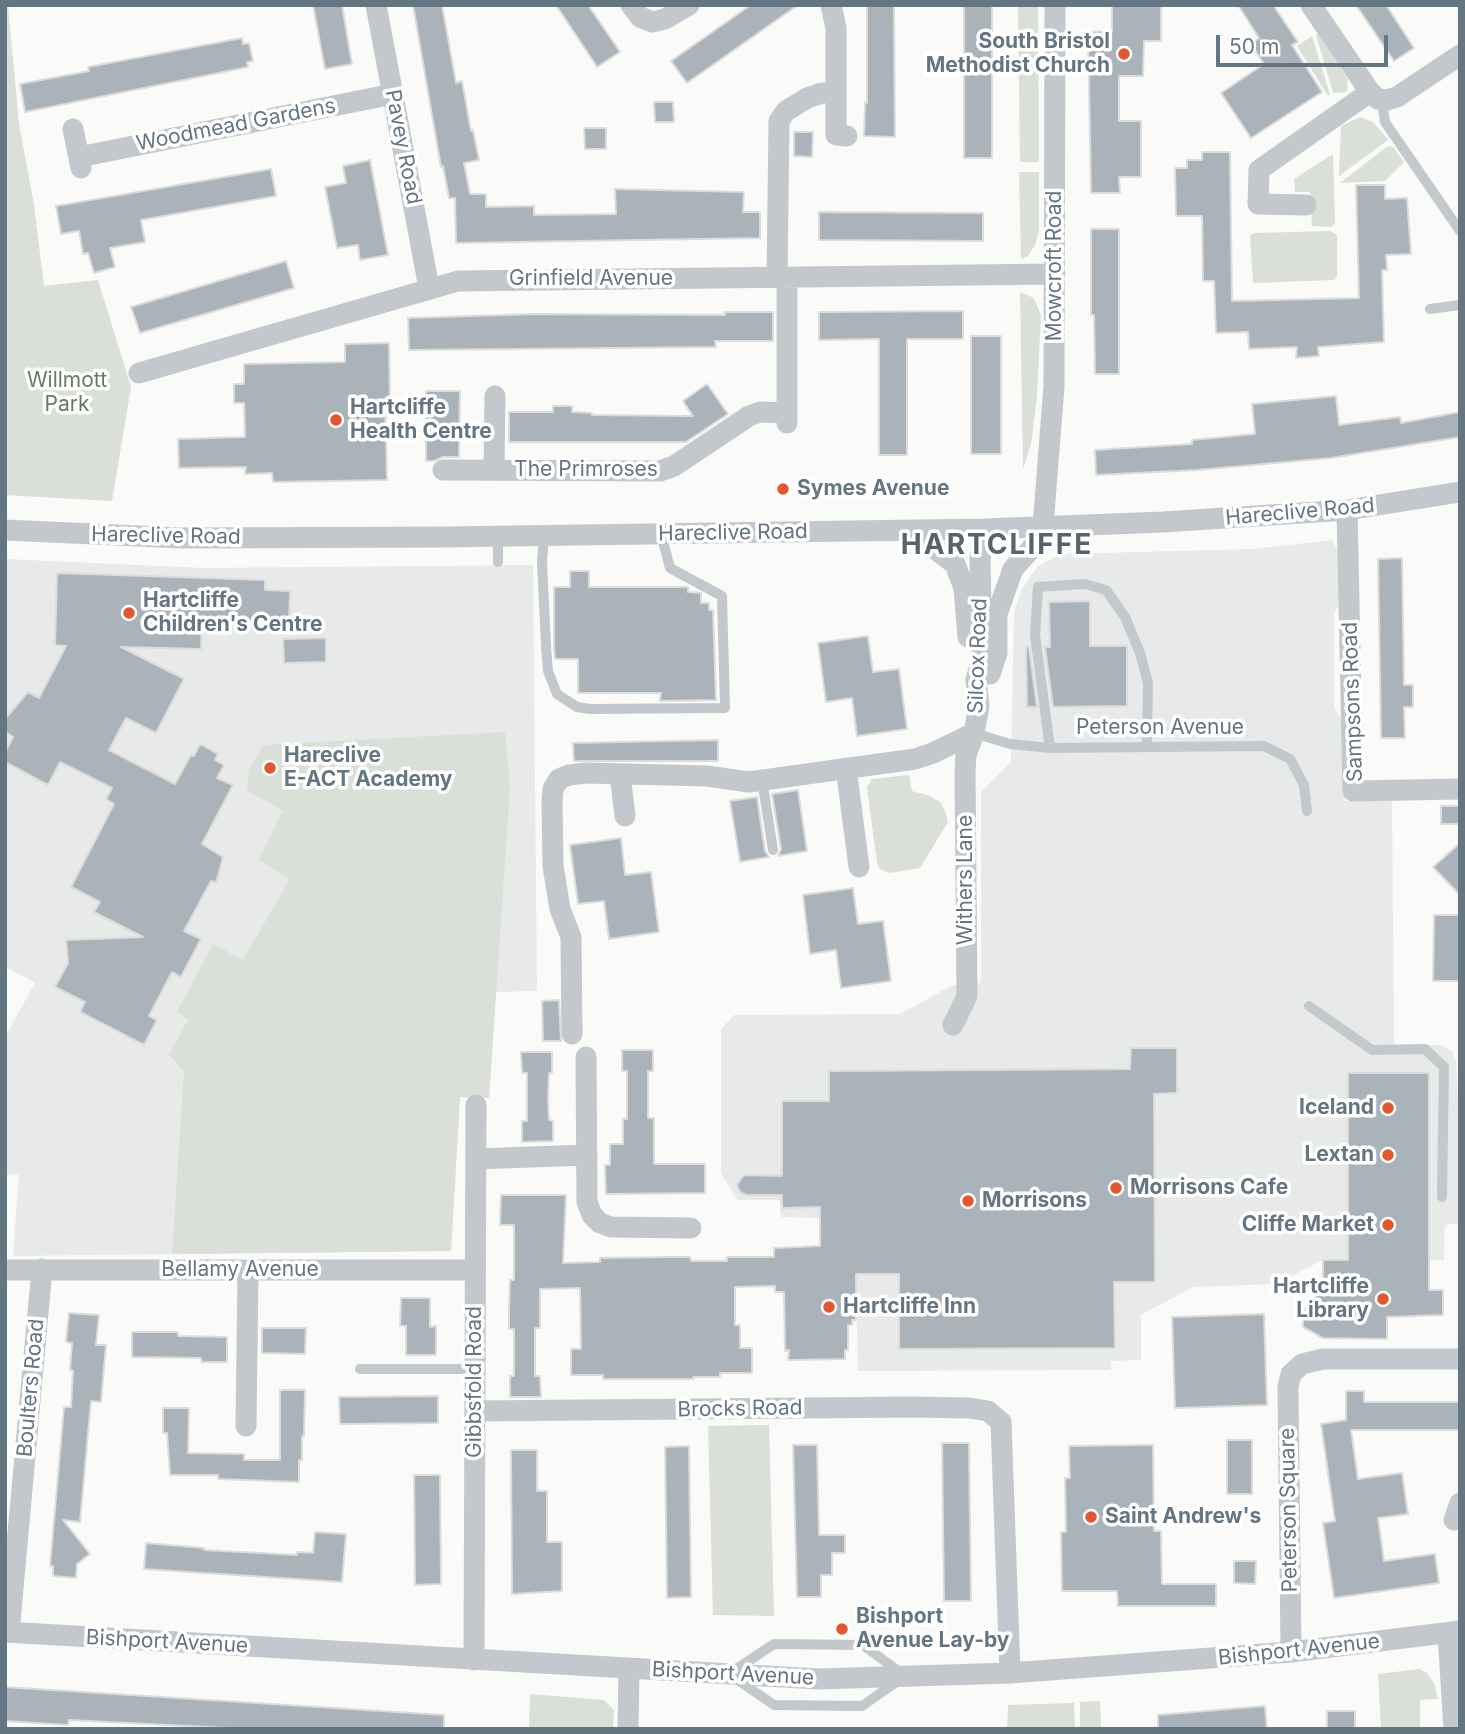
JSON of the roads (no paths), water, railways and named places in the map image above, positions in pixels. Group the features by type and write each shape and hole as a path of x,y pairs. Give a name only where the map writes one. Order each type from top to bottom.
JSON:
{"street":[{"name":"Pavey Road","path":"376,5 429,288"},
{"path":"631,5 640,17 652,22 665,19 689,5"},
{"path":"831,5 836,27 836,135 847,136"},
{"name":"Mowcroft Road","path":"1043,526 1054,386 1055,5"},
{"path":"1311,5 1376,96"},
{"path":"1306,205 1258,204 1260,168 1376,96 1397,97 1460,55"},
{"path":"782,277 779,121 786,111 807,98 822,93 836,93"},
{"name":"Woodmead Gardens","path":"73,129 80,163 393,94"},
{"name":"Grinfield Avenue","path":"139,373 458,281 1055,274"},
{"name":"The Primroses","path":"443,470 660,471 674,466 749,416 760,412 787,418 782,277"},
{"name":"The Primroses","path":"494,470 495,396"},
{"name":"Hareclive Road","path":"5,530 182,538 985,529 1347,510 1460,492"},
{"name":"Sampsons Road","path":"1347,510 1353,791 1460,789"},
{"path":"979,706 996,653 997,614 1013,569 1040,539 1077,525"},
{"name":"Silcox Road","path":"572,1034 572,942 560,909 555,876 552,795 559,779 569,775 620,774 707,776 743,782 762,780 924,757 974,733 979,706 976,680 982,658 980,559 985,529"},
{"path":"901,530 931,546 955,564 964,588 969,658 976,680"},
{"name":"Withers Lane","path":"953,1025 967,996 965,771 974,733"},
{"path":"846,768 859,867"},
{"path":"620,774 625,816"},
{"path":"586,1057 587,1202 592,1215 600,1223 620,1227 691,1228"},
{"name":"Gibbsfold Road","path":"474,1660 476,1105"},
{"path":"475,1159 587,1154"},
{"name":"Boulters Road","path":"7,1632 42,1269"},
{"name":"Bellamy Avenue","path":"5,1270 475,1270"},
{"path":"246,1426 248,1270"},
{"name":"Peterson Square","path":"1291,1653 1287,1387 1295,1369 1323,1359 1460,1359"},
{"name":"Brocks Road","path":"475,1412 969,1408 988,1411 1001,1422 1010,1673"},
{"name":"Bishport Avenue","path":"7,1632 818,1679 1010,1673 1291,1653 1454,1632"},
{"path":"1454,1632 1454,1729"},
{"path":"628,1729 629,1669"}],"lane":[{"path":"1376,96 1385,122 1460,231"},
{"path":"1430,309 1460,305"},
{"path":"544,536 542,562 548,671 557,694 577,707 724,708 722,596 670,568 661,534"},
{"path":"498,536 498,562"},
{"path":"1050,748 1035,635 1038,587 1085,584 1106,590 1125,617 1140,653 1148,683 1147,746"},
{"name":"Peterson Avenue","path":"974,733 1010,744 1050,748 1264,746 1290,759 1304,785 1307,811"},
{"path":"762,780 773,850"},
{"path":"1309,1006 1372,1051 1425,1049 1444,1067 1442,1197"},
{"path":"360,1369 475,1369"},
{"path":"774,1644 863,1645 905,1676 862,1706 774,1705 729,1674 774,1644"}],"place":[{"name":"South Bristol Methodist Church","path":"1124,54"},
{"name":"Hartcliffe Health Centre","path":"336,420"},
{"name":"Symes Avenue","path":"783,489"},
{"name":"Hartcliffe Children's Centre","path":"129,613"},
{"name":"Hareclive E-ACT Academy","path":"270,768"},
{"name":"Iceland","path":"1388,1108"},
{"name":"Lextan","path":"1388,1155"},
{"name":"Morrisons Cafe","path":"1116,1188"},
{"name":"Morrisons","path":"968,1201"},
{"name":"Cliffe Market","path":"1388,1225"},
{"name":"Hartcliffe Library","path":"1383,1299"},
{"name":"Hartcliffe Inn","path":"829,1307"},
{"name":"Saint Andrew's","path":"1091,1517"},
{"name":"Bishport Avenue Lay-by","path":"842,1629"}],"district":[{"name":"HARTCLIFFE","path":"997,546"}],"park label":[{"name":"Willmott Park","path":"67,393"}]}
